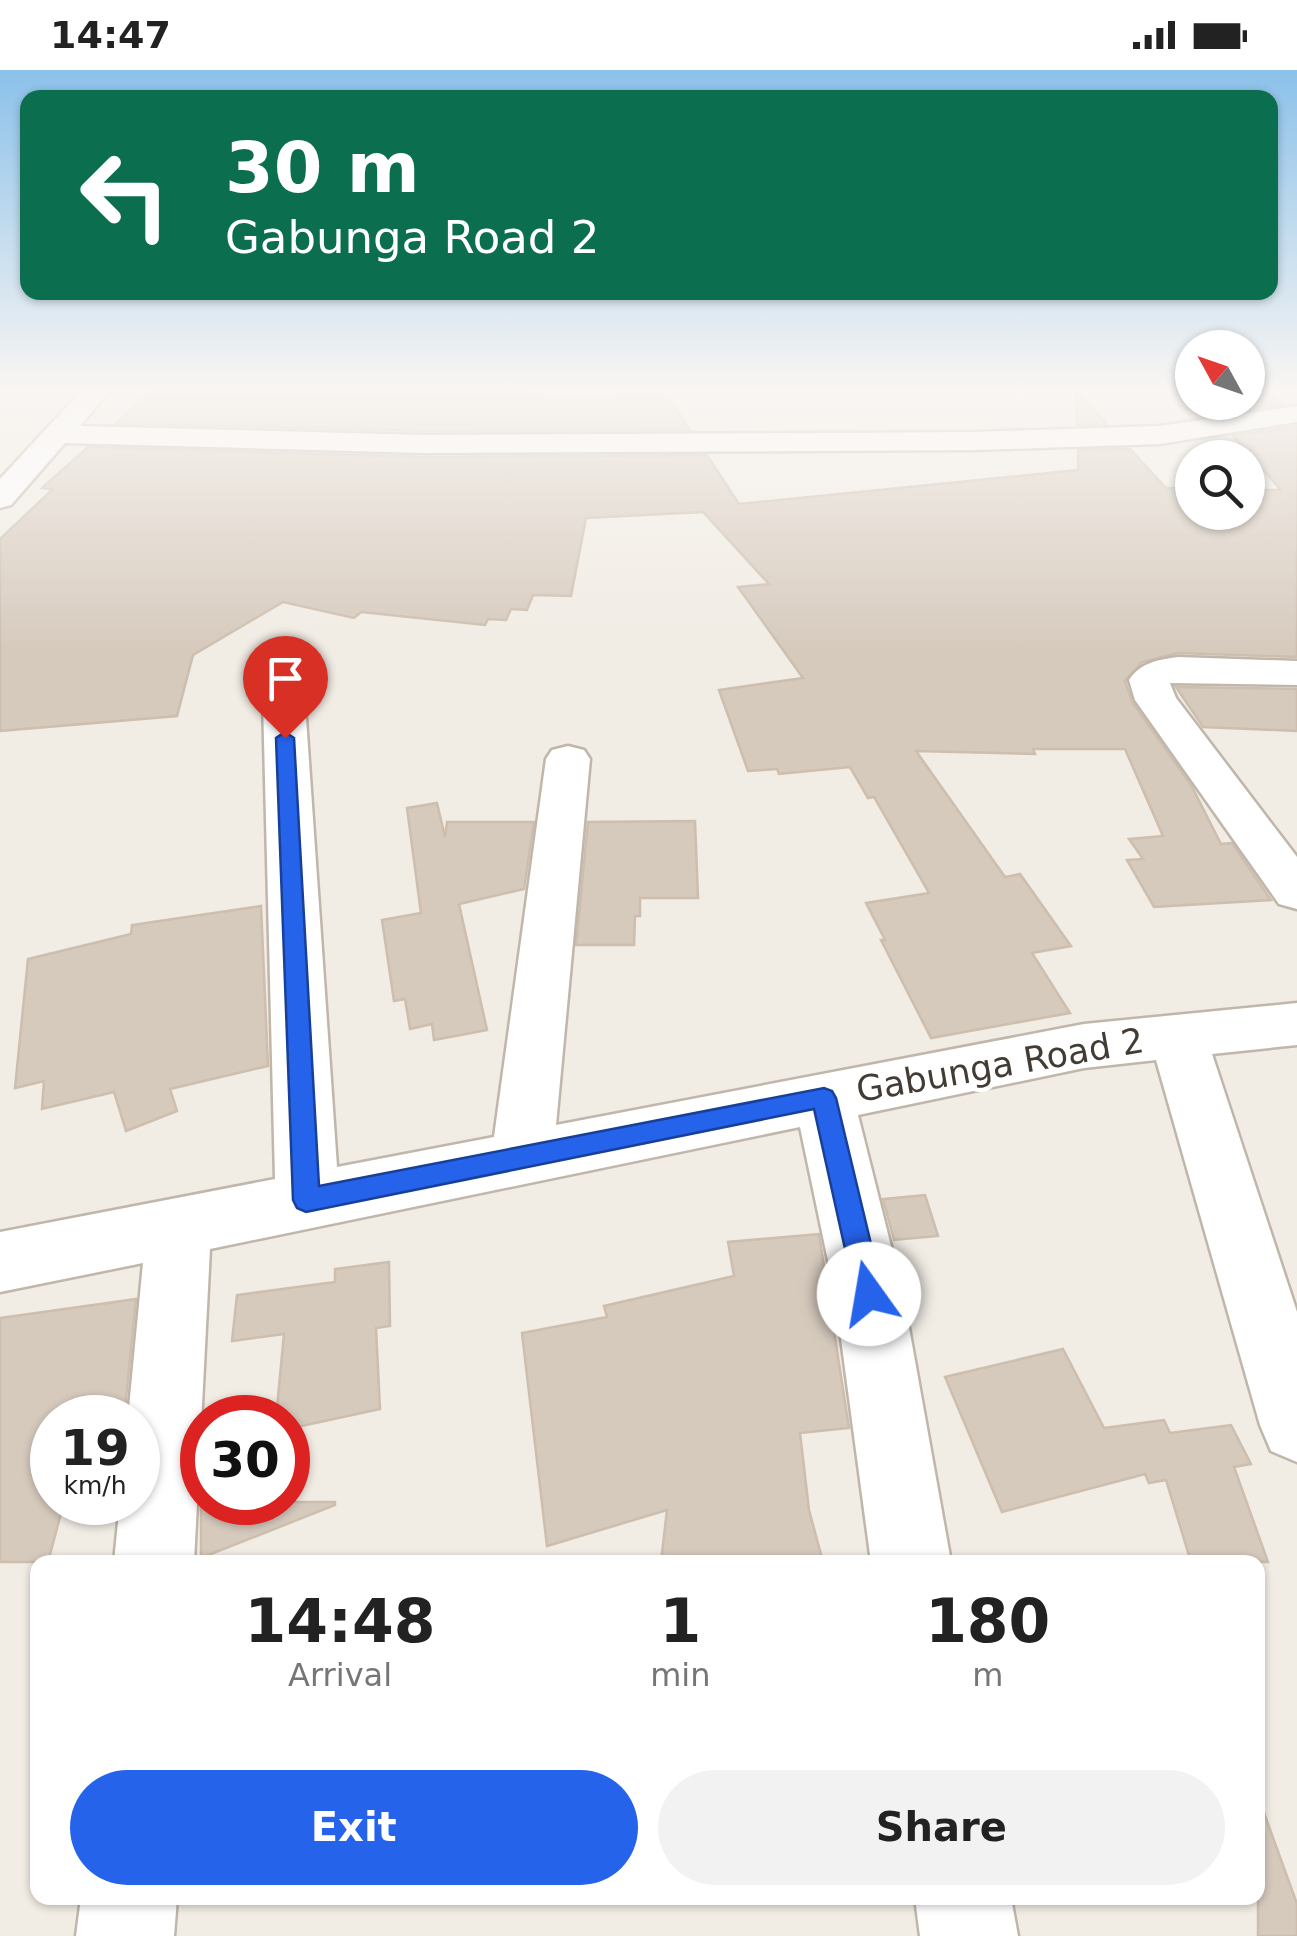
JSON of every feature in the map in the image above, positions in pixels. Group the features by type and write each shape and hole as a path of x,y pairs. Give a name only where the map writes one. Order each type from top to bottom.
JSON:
{"street":[{"path":"0,498 21,476"},
{"path":"282,660 306,1200"},
{"path":"1297,673 1178,669 1162,671 1149,680 1156,700 1297,892"},
{"path":"524,1156 535,1028 568,759"},
{"name":"Gabunga Road 2","path":"0,1262 1084,1046 1297,1024"},
{"path":"1178,1034 1297,1425"},
{"path":"824,1098 869,1294 910,1555"},
{"path":"155,1555 179,1225"},
{"path":"125,1936 127,1905"},
{"path":"963,1905 968,1936"}],"building":[{"path":"55,476 721,476 739,504 1017,476 1155,476 1166,488 1175,488 1175,530 1265,530 1265,490 1281,490 1269,476 1297,476 1297,657 1177,653 1142,662 1125,681 1132,702 1191,785 1221,844 1232,843 1271,900 1154,907 1127,860 1143,859 1129,839 1163,836 1125,749 1033,749 1035,754 916,751 1005,877 1020,874 1071,946 1032,953 1070,1013 931,1038 866,903 929,893 874,797 868,798 850,767 779,774 777,769 748,771 719,690 803,678 738,587 769,584 703,512 586,518 571,596 533,595 527,610 511,609 506,620 488,619 485,625 361,612 354,618 283,602 193,655 177,716 0,731 0,539 53,489 42,488"},
{"path":"1176,687 1297,689 1297,731 1203,727"},
{"path":"437,803 445,837 447,822 534,822 524,889 459,904 487,1030 434,1040 432,1024 410,1029 405,999 394,1001 382,920 421,913 407,808"},
{"path":"695,821 698,898 640,898 634,945 576,945 588,822"},
{"path":"261,906 268,1066 170,1089 177,1111 126,1131 114,1092 42,1109 44,1081 15,1088 28,959 131,934 132,925"},
{"path":"925,1195 938,1236 894,1240 883,1199"},
{"path":"819,1234 849,1428 800,1433 809,1510 821,1555 662,1555 667,1510 547,1546 522,1333 607,1317 604,1306 734,1276 728,1242"},
{"path":"389,1262 390,1326 376,1328 380,1409 310,1424 310,1395 278,1395 284,1334 232,1341 237,1295 335,1282 335,1269"},
{"path":"136,1299 126,1395 30,1395 30,1525 58,1525 50,1555 30,1555 30,1562 0,1562 0,1318"},
{"path":"1063,1349 1104,1428 1164,1420 1170,1433 1231,1425 1251,1464 1234,1467 1268,1562 1265,1555 1189,1555 1166,1480 1149,1483 1145,1474 1002,1512 945,1377"},
{"path":"310,1502 335,1505 310,1515"},
{"path":"201,1525 284,1525 201,1555"},
{"path":"1265,1816 1297,1904 1297,1936 1258,1936 1258,1905 1265,1905"}],"route":[{"path":"285,738 306,1200 824,1098 869,1294"}]}
